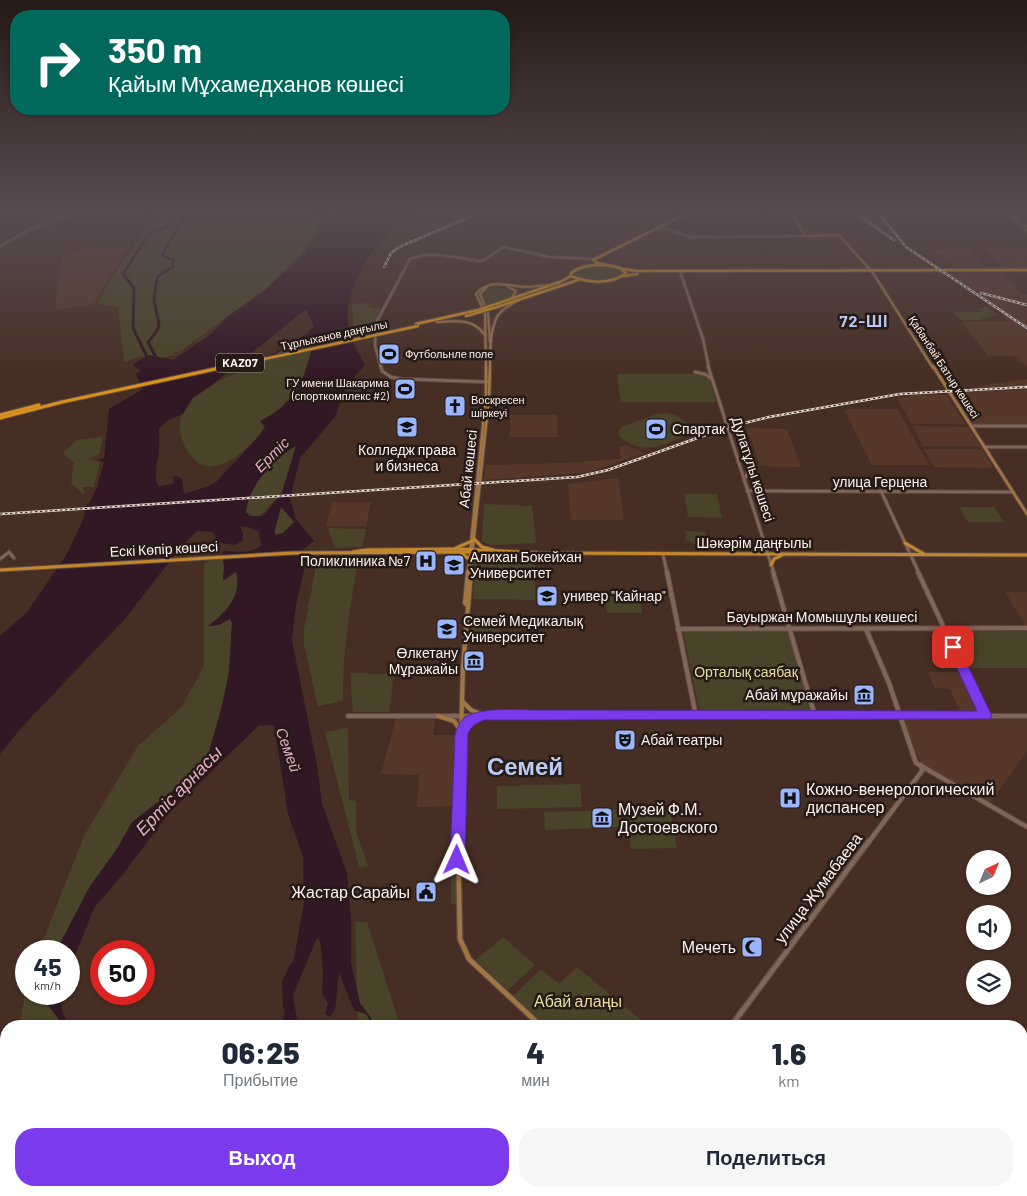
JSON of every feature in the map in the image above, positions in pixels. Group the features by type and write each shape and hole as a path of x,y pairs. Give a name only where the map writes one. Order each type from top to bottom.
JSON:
{"highway":[{"path":"587,266 608,266 637,272 1027,271"},
{"name":"KAZ07","path":"587,266 573,270 571,276 581,280 607,280 624,276"},
{"path":"623,269 626,273 624,276 680,272"},
{"name":"Тұрлыханов даңғылы","path":"417,325 479,311 560,282 571,276"},
{"name":"Тұрлыханов даңғылы","path":"0,415 497,307 569,282 581,280"},
{"name":"Тұрлыханов даңғылы","path":"0,415 62,401"}],"main road":[{"name":"Қабанбай Батыр көшесі","path":"866,266 1027,514"},
{"name":"Абай көшесі","path":"488,382 485,313 476,294 482,287 495,284 538,286 560,282"},
{"path":"490,343 488,313 480,291 492,286 510,287 516,291 515,295 504,302"},
{"path":"490,343 497,316 504,309 520,300"},
{"path":"437,322 471,323 483,330 485,337"},
{"name":"Абай көшесі","path":"490,343 482,481 471,551 462,701 457,860 460,939 469,959 534,1020"},
{"path":"452,549 473,540 482,547 500,552"},
{"path":"898,555 904,552 906,545 919,552 931,555"},
{"name":"Шәкәрім даңғылы","path":"353,552 366,550 452,549 471,551"},
{"name":"Шәкәрім даңғылы","path":"330,552 480,551 784,555 1027,555"},
{"name":"Ескі Көпір көшесі","path":"0,570 98,563 330,552"},
{"path":"460,552 471,560 488,552"},
{"path":"771,565 774,559 784,555"},
{"path":"462,701 471,710 484,716"},
{"path":"438,716 454,721 462,734"},
{"path":"462,734 468,722 484,716"}],"street":[{"path":"407,266 376,323 375,345 382,371 398,379 488,382"},
{"name":"Дулатұлы көшесі","path":"680,272 768,554 815,716"},
{"path":"695,372 705,374 712,379"},
{"path":"971,426 1027,426"},
{"path":"984,447 1027,447"},
{"path":"744,480 748,472 754,469"},
{"name":"улица Герцена","path":"747,491 1013,492"},
{"path":"881,491 986,716"},
{"path":"0,559 9,552 14,558"},
{"path":"663,554 696,716"},
{"name":"Бауыржан Момышұлы көшесі","path":"678,629 1027,628"},
{"path":"866,629 916,763 1027,827"},
{"path":"348,716 1027,716"},
{"name":"улица Жумабаева","path":"735,1020 922,771 921,765"}],"shaded area":[{"path":"61,266 117,266 93,305 55,310"},
{"path":"954,266 983,267 955,267"},
{"path":"999,266 1027,266 1027,268 1001,268"},
{"path":"1004,273 1021,294 1027,294 1027,367 1014,356 988,356 961,321 1006,321 1003,312 948,274"},
{"path":"1027,379 1027,388 983,390 978,386"},
{"path":"1027,390 1027,425 972,425 953,392"},
{"path":"916,395 947,395 965,424 912,424 897,398"},
{"path":"844,409 897,409 929,465 872,465"},
{"path":"510,415 557,415 558,437 510,437"},
{"path":"913,426 968,427 980,446 923,446"},
{"path":"746,428 787,429 801,467 760,466"},
{"path":"626,445 644,453 590,472 484,480 486,465 621,459 619,447"},
{"path":"924,449 982,449 993,468 934,467"},
{"path":"618,478 624,520 571,520 568,484"},
{"path":"332,502 371,502 366,526 326,526"},
{"path":"1005,592 1027,592 1027,625 1025,625"},
{"path":"928,672 963,672 982,714 961,714 950,689 935,688"},
{"path":"902,717 1027,718 1027,751 990,803 920,762"},
{"path":"396,718 435,718 433,735 458,735 455,806 417,807 419,775 381,774"}],"green space":[{"path":"121,266 289,266 264,290 179,352 173,353 175,355 159,358 149,355 124,362 118,308 98,303 109,282"},
{"path":"595,266 615,267 624,273 612,278 598,280 585,279 573,275 574,271"},
{"path":"498,287 514,292 513,296 488,306 482,293 486,289"},
{"path":"369,303 369,307 382,309 376,320 374,331 354,334 352,304"},
{"path":"987,307 997,315 979,320 961,320 953,312 981,312 978,308"},
{"path":"313,334 311,357 302,380 280,408 260,421 265,426 253,442 238,455 221,465 204,466 196,461 185,447 180,434 183,412 192,399 214,383 256,365"},
{"path":"617,374 708,374 716,402 621,402"},
{"name":"Спартак","path":"666,413 678,416 691,426 691,432 688,435 662,445 646,448 638,447 620,437 618,432 622,427 657,414"},
{"path":"103,437 99,454 89,459 100,462 94,487 82,487 85,492 83,494 71,483 74,463 63,453 77,440"},
{"path":"296,445 286,484 281,494 260,515 250,515 246,512 248,501 257,482 279,458"},
{"path":"684,494 717,494 722,518 688,517"},
{"path":"484,504 532,506 536,543 490,545 482,541"},
{"path":"281,507 294,522 283,533 275,535 275,529"},
{"path":"959,507 994,507 1004,522 968,522"},
{"path":"328,528 366,529 362,547 335,548"},
{"path":"685,531 705,532 708,540 724,540 726,547 697,546 686,539"},
{"path":"222,554 223,580 228,579 236,571 239,583 236,595 232,601 224,612 209,626 219,625 230,618 232,623 229,672 209,752 180,785 132,823 63,940 43,940 84,836 138,746 182,707 204,665 204,564"},
{"path":"356,554 359,558 345,647 343,701 318,706 304,645 304,629 318,556"},
{"path":"475,563 535,563 535,600 473,599"},
{"path":"605,593 639,593 642,613 607,613"},
{"path":"500,622 500,634 471,634 472,623"},
{"path":"950,630 1027,630 1027,668 968,668"},
{"name":"Орталық саябақ","path":"683,631 788,631 812,713 700,713"},
{"path":"350,673 394,674 389,712 353,712"},
{"path":"348,728 349,800 356,801 356,831 368,866 359,867 325,732"},
{"path":"580,784 582,807 497,809 497,786"},
{"path":"620,810 622,827 545,830 544,812"},
{"path":"626,810 670,810 677,848 631,849"},
{"path":"457,861 458,905 451,904 451,862"},
{"path":"355,922 367,922 398,1020 358,1020"},
{"name":"Абай алаңы","path":"503,937 535,965 508,990 476,960"},
{"name":"Абай алаңы","path":"577,967 641,1020 539,1020 513,996 541,969 559,984"},
{"path":"23,1005 48,1005 59,1020 21,1020"}],"water":[{"path":"291,266 363,266 350,299 348,317 351,337 365,365 346,386 335,417 300,458 290,499 296,519 314,541 301,551 305,566 296,605 292,640 317,765 322,804 347,873 351,918 351,963 360,1003 371,1020 369,1020 366,1014 354,1010 339,973 335,1010 330,1017 325,1014 328,1003 322,994 323,970 320,941 317,938 293,995 297,1020 283,1020 304,902 303,857 288,814 274,725 258,726 169,813 124,873 94,908 80,943 80,940 62,940 90,886 117,849 132,822 180,785 209,752 229,672 232,623 230,619 219,625 208,626 226,610 237,589 236,572 223,580 222,554 224,551 244,552 257,548 261,545 259,532 246,526 240,527 243,533 243,540 236,545 221,543 213,532 197,531 181,547 124,620 21,728 0,754 0,636 27,612 67,554 83,520 87,504 90,502 98,484 104,462 97,460 104,458 109,409 143,389 135,373 142,371 133,364 149,355 173,360 211,334 227,317 262,293","holes":["306,309 314,326 307,334 252,366 311,335 315,335 299,386 284,405 260,421 265,427 260,435 216,482 184,494 182,479 176,476 173,477 173,484 159,486 156,481 159,429 166,421 183,414 193,398 212,385","296,446 282,492 266,513 261,516 250,516 246,512 248,502 257,482 271,465","281,507 294,522 283,533 275,535"]},
{"path":"48,1005 62,1005 62,1011 66,1020 59,1020"}],"pier":[{"path":"254,496 253,498 83,508 84,507"}],"waterway":[{"path":"128,266 123,274 134,288 133,328 149,361"},
{"path":"156,363 158,361 148,342 157,331 159,324 154,301 155,290 158,276 173,266"},
{"name":"Семей","path":"287,1006 286,983 294,966"}],"railway":[{"path":"934,266 1027,328"},
{"path":"981,293 1027,305"},
{"path":"0,514 577,477 608,470 728,427 769,417 900,394 1027,387"}],"place":[{"name":"Футбольнле поле","path":"389,354"},
{"name":"ГУ имени Шакарима (спорткомплекс #2)","path":"405,389"},
{"name":"Воскресен шіркеуі","path":"455,406"},
{"name":"Колледж права и бизнеса","path":"407,427"},
{"name":"Спартак","path":"656,429"},
{"name":"Поликлиника №7","path":"426,561"},
{"name":"Алихан Бокейхан Университет","path":"454,565"},
{"name":"универ \"Кайнар\"","path":"547,596"},
{"name":"Семей Медикалық Университет","path":"447,629"},
{"name":"Өлкетану Мұражайы","path":"474,661"},
{"name":"Абай мұражайы","path":"864,695"},
{"name":"Абай театры","path":"625,740"},
{"name":"Кожно-венерологический диспансер","path":"790,798"},
{"name":"Музей Ф.М. Достоевского","path":"602,818"},
{"name":"Жастар Сарайы","path":"426,892"},
{"name":"Мечеть","path":"752,947"}],"district":[{"name":"72-ШІ","path":"864,321"},
{"name":"Семей","path":"525,767"}],"route":[{"path":"457,860 462,734 467,723 474,719 485,716 536,715 986,716 953,647"}],"water label":[{"name":"Ертіс","path":"272,455"},
{"name":"Ертіс арнасы","path":"179,791"}]}
